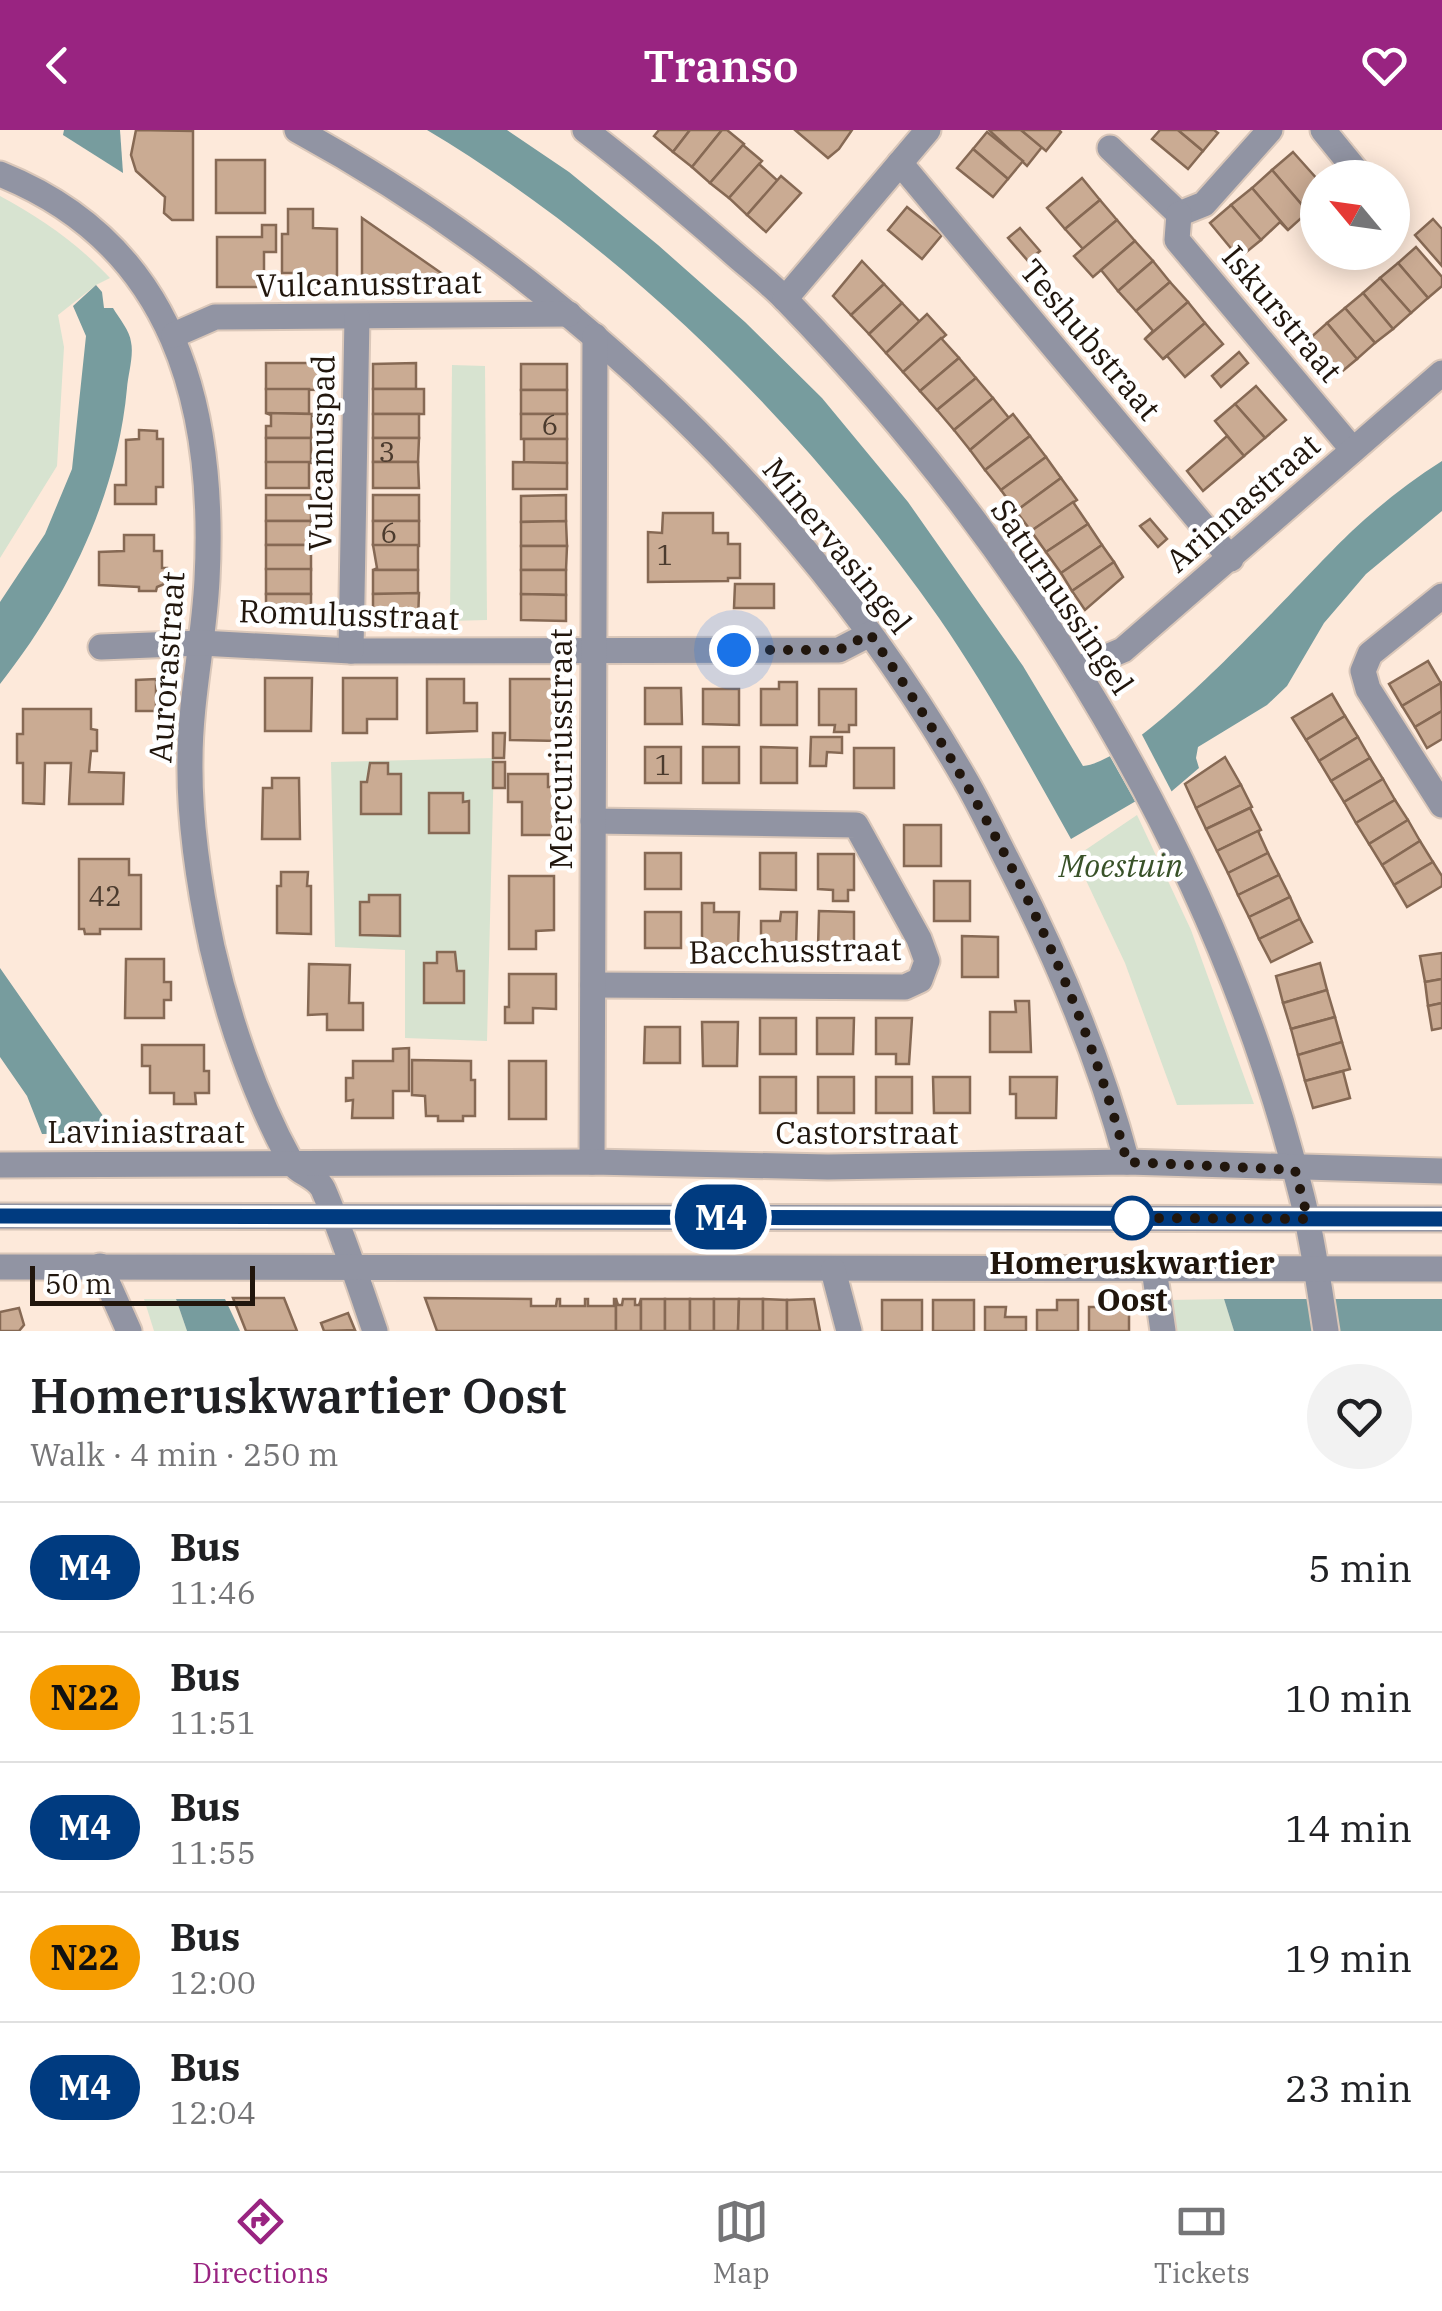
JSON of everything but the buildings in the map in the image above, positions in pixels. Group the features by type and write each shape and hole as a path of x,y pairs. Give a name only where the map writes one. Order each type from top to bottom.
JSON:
{"street":[{"name":"Minervasingel","path":"297,130 417,202 595,336 718,453 870,634 966,781 1031,909 1080,1017 1111,1102 1127,1162"},
{"name":"Saturnussingel","path":"586,130 650,179 785,299 878,402 967,513 1078,669 1156,811 1220,949 1264,1066 1308,1219 1326,1331"},
{"path":"785,299 928,130"},
{"path":"1179,214 1204,204 1270,130"},
{"path":"1324,130 1348,160"},
{"name":"Iskurstraat","path":"1110,148 1179,214 1178,240 1353,450"},
{"name":"Teshubstraat","path":"900,163 1231,559"},
{"name":"Aurorastraat","path":"0,174 28,186 76,216 123,259 174,336 194,396 203,459 207,579 190,760 196,862 212,949 234,1029 292,1164 321,1184 375,1331"},
{"name":"Vulcanusstraat","path":"174,336 215,318 569,314"},
{"name":"Vulcanuspad","path":"351,651 357,317"},
{"name":"Mercuriusstraat","path":"592,1162 595,336"},
{"name":"Arinnastraat","path":"1078,669 1123,650 1442,373"},
{"path":"1442,596 1370,654 1363,671 1368,689 1442,805"},
{"name":"Romulusstraat","path":"102,647 202,643 351,651 839,650 870,634"},
{"name":"Bacchusstraat","path":"593,821 856,825 919,938 927,961 920,980 904,988 593,985"},
{"name":"Castorstraat","path":"292,1164 592,1162 828,1168 1127,1162 1295,1170 1442,1171"},
{"name":"Laviniastraat","path":"0,1165 292,1164"},
{"path":"0,1216 1442,1219"},
{"path":"100,1266 129,1331"},
{"path":"0,1267 1154,1269 1319,1282 1442,1269"},
{"path":"1154,1269 1164,1331"},
{"path":"832,1270 849,1331"}],"green space":[{"path":"0,196 58,232 110,278 58,315 64,347 57,466 0,558"},
{"path":"452,365 485,366 487,620 450,621"},
{"path":"494,758 487,1041 405,1038 405,950 335,947 331,762"},
{"name":"Moestuin","path":"1137,815 1191,930 1254,1104 1177,1105 1125,963 1075,857"},
{"path":"144,1299 176,1299 187,1331 154,1331"},
{"path":"1224,1299 1234,1331 1174,1331 1169,1300"}],"water":[{"path":"64,130 120,130 123,173 63,135"},
{"path":"427,130 507,130 569,172 745,322 822,398 908,502 1023,666 1083,766 1110,756 1181,702 1352,531 1442,461 1442,511 1366,574 1324,623 1287,686 1267,705 1198,747 1199,768 1145,814 1136,801 1071,839 991,699 939,618 887,547 771,411 708,347 573,230"},
{"path":"96,285 102,292 104,308 113,308 129,333 132,347 112,468 85,545 67,582 0,684 0,602 45,534 72,469 86,336 73,306"},
{"path":"0,968 115,1133 42,1134 27,1096 0,1057"},
{"path":"176,1299 225,1299 240,1331 187,1331"},
{"path":"1224,1299 1442,1299 1442,1331 1234,1331"}],"pier":[{"path":"1139,729 1174,796 1145,819 1108,753"}],"bus line":[{"name":"M4","path":"0,1216 1442,1219"}],"place":[{"name":"Homeruskwartier Oost","path":"1132,1218"}],"route":[{"path":"734,650 839,650 870,634 966,781 1031,909 1080,1017 1111,1102 1127,1162 1295,1170 1308,1219 1132,1218"}]}
